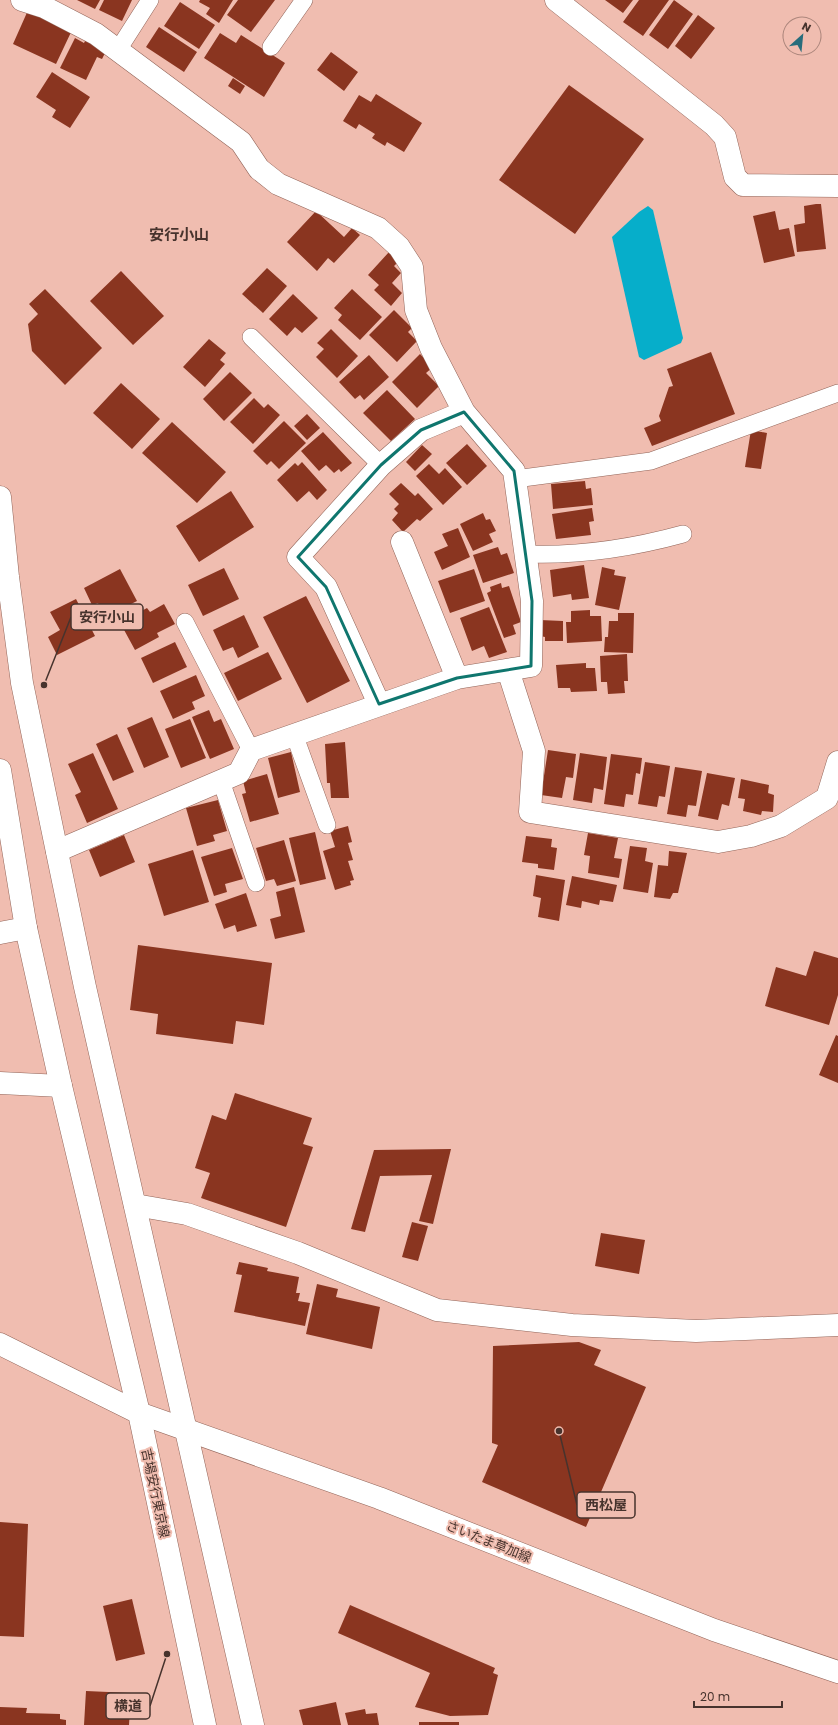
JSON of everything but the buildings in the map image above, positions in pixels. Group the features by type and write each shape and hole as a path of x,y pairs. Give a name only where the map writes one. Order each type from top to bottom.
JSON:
{"street":[{"path":"22,0 44,7 96,34 241,142 259,169 278,184 378,228 399,247 412,266 416,310 431,348 464,412 514,471 532,601 531,666 457,678 251,750 239,773 57,851"},
{"path":"556,0 714,125 725,137 735,177 743,186 838,186"},
{"path":"379,704 326,587 298,557 380,465 421,430 464,412"},
{"path":"0,497 8,577 22,683 85,987 253,1725"},
{"path":"402,542 457,678"},
{"path":"508,670 534,751 530,812 718,842 751,836 781,826 828,798 838,762"},
{"name":"吉場安行東京線","path":"0,770 26,928 61,1086 139,1413 205,1725"},
{"path":"0,933 26,928"},
{"path":"0,1083 61,1086"},
{"path":"135,1205 187,1214 298,1253 437,1310 572,1326 696,1331 838,1325"},
{"path":"0,1344 139,1413"},
{"name":"さいたま草加線","path":"139,1413 379,1498 714,1630 838,1672"}],"lane":[{"path":"118,50 150,0"},
{"path":"271,47 304,0"},
{"path":"251,337 380,465"},
{"path":"515,479 651,461 838,393"},
{"path":"526,554 560,555 644,545 683,534"},
{"path":"185,622 251,750"},
{"path":"294,734 327,825"},
{"path":"221,781 256,883"}],"highlighted area":[{"path":"464,412 514,471 532,601 531,666 457,678 379,704 326,587 298,557 381,465 421,430"}],"water":[{"path":"648,206 653,210 683,338 681,343 644,360 639,357 612,237 639,212"}],"place":[{"name":"安行小山","path":"44,685"},
{"name":"西松屋","path":"559,1431"},
{"name":"横道","path":"167,1654"}],"district":[{"name":"安行小山","path":"179,235"}]}
